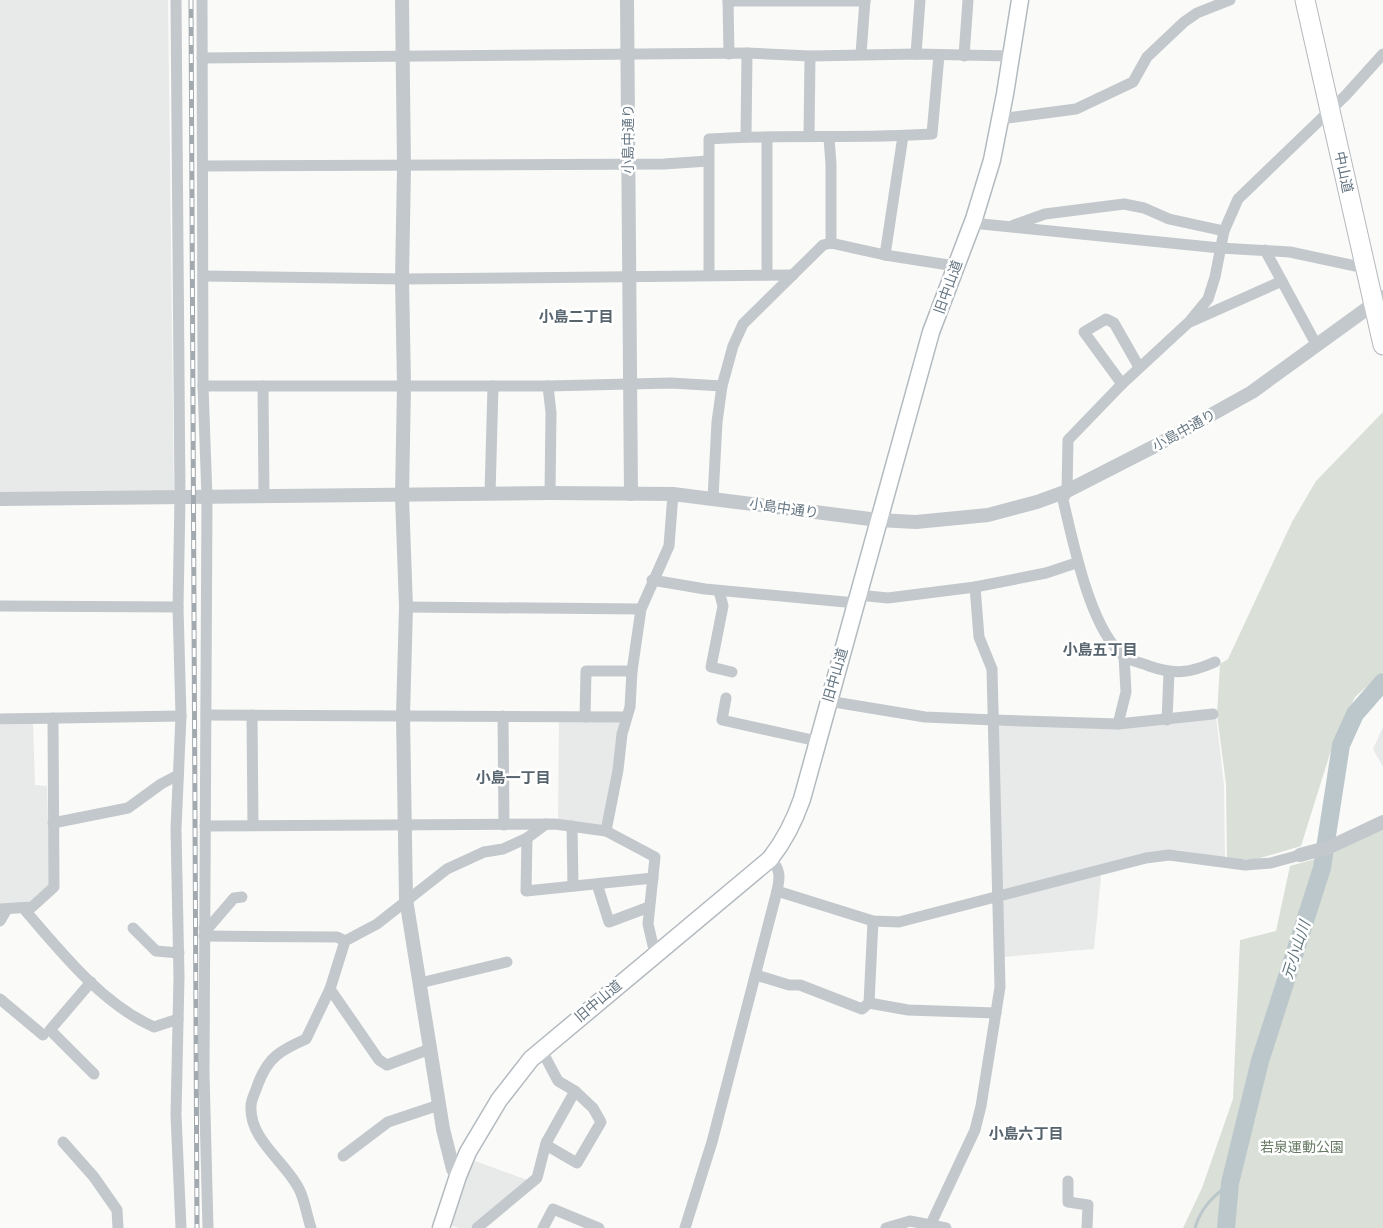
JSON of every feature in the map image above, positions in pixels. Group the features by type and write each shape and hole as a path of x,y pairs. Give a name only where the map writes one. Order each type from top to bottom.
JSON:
{"highway":[{"name":"中山道","path":"1305,0 1331,109 1365,268 1378,300 1383,344"}],"main road":[{"name":"旧中山道","path":"445,1226 458,1176 468,1152 499,1100 542,1049 770,859 793,825 931,332 972,223 992,160 1020,0"}],"street":[{"path":"176,0 180,498 178,607 181,716 176,829 178,953 176,1115 181,1228"},
{"path":"202,0 203,386 207,498 204,1072 208,1228"},
{"path":"402,0 404,166 402,496 406,606 403,715 406,899 439,1105 453,1169 458,1176"},
{"name":"小島中通り","path":"627,0 630,494 673,494 713,498 878,520 916,522 988,515 1037,502 1067,491 1156,445 1252,392 1378,300"},
{"path":"729,54 728,0 865,0 861,54"},
{"path":"916,54 920,0"},
{"path":"964,56 968,0"},
{"path":"1000,119 1076,109 1133,82 1147,57 1184,22 1197,13 1230,0"},
{"path":"202,58 460,54 746,53 810,56 861,54 1011,56"},
{"path":"746,53 746,136"},
{"path":"1215,662 1196,670 1169,673 1124,656 1104,632 1076,563 1063,500 1067,491 1068,440 1139,367 1189,322 1208,299 1215,277 1224,231 1238,199 1346,95 1383,54"},
{"path":"709,275 709,139 746,136 767,138 809,136 829,138 932,134 939,55"},
{"path":"809,136 810,56"},
{"path":"885,255 903,136"},
{"path":"767,138 768,275"},
{"path":"829,138 831,164 831,243"},
{"path":"203,166 628,165 708,161"},
{"path":"1008,227 1045,214 1124,204 1144,208 1168,220 1224,231"},
{"path":"972,223 1153,239 1220,248 1290,252 1365,268"},
{"path":"713,498 717,422 722,386 733,346 743,324 823,245 831,243 885,255 955,266"},
{"path":"1265,250 1316,344"},
{"path":"204,276 402,279 793,275"},
{"path":"1189,322 1282,281"},
{"path":"1122,384 1084,332 1106,319 1114,323 1139,367"},
{"path":"203,386 548,386 630,383 722,386"},
{"path":"263,386 264,496"},
{"path":"490,494 493,386"},
{"path":"548,386 551,413 550,493"},
{"path":"0,499 550,493 630,494"},
{"path":"606,831 626,717 630,707 632,671 641,609 652,580 669,546 673,494"},
{"path":"652,580 719,591 857,599 888,598 975,587 1046,573 1076,563"},
{"path":"930,1227 975,1130 981,1106 1000,987 996,898 992,669 979,637 975,587"},
{"path":"719,591 723,606 711,667 732,672"},
{"path":"0,606 178,607"},
{"path":"406,606 641,609"},
{"path":"1118,724 1126,692 1124,656"},
{"path":"585,717 586,671 632,671"},
{"path":"1167,720 1169,673"},
{"path":"726,698 722,720 817,741"},
{"path":"828,701 925,716 994,720 1118,724 1213,714"},
{"path":"206,714 626,717"},
{"path":"252,714 253,825"},
{"path":"0,718 181,716"},
{"path":"502,716 504,825"},
{"path":"0,921 3,909 32,907 54,887 53,718"},
{"path":"53,823 128,808 161,784 178,775"},
{"path":"777,891 873,921 899,922 1146,858 1169,855 1245,865 1271,864 1330,846 1383,822"},
{"path":"205,826 546,824 606,831 655,857 648,924 655,954"},
{"path":"310,1228 300,1190 265,1143 254,1124 251,1106 260,1079 272,1058 279,1052 306,1039 330,989 345,941 377,924 406,899 447,869 484,852 503,849 527,838 546,824"},
{"path":"572,826 572,886"},
{"path":"527,838 526,891 638,878 653,878"},
{"path":"685,1228 709,1151 777,891 780,876 778,866 770,859"},
{"path":"597,884 609,922 650,907"},
{"path":"204,932 234,898 242,896"},
{"path":"24,909 91,982 132,1018 154,1027 178,1019"},
{"path":"756,975 789,985 800,985 862,1009 869,1003 873,921"},
{"path":"133,928 156,951 178,953"},
{"path":"204,932 337,937 345,941"},
{"path":"420,983 507,962"},
{"path":"91,982 50,1030 94,1074"},
{"path":"330,989 378,1060 387,1065 430,1048"},
{"path":"0,999 42,1035"},
{"path":"869,1003 908,1010 996,1013"},
{"path":"542,1049 558,1081 575,1091 593,1108 601,1122 577,1163 546,1145"},
{"path":"477,1228 537,1178 546,1145 575,1091"},
{"path":"343,1156 388,1122 439,1105"},
{"path":"63,1142 94,1177 117,1210 118,1228"},
{"path":"1068,1181 1068,1202 1088,1204 1087,1228"},
{"path":"543,1228 553,1209 599,1228"},
{"path":"886,1228 910,1221 930,1227 946,1228"}],"shaded area":[{"path":"0,0 168,0 174,493 0,493"},
{"path":"1216,716 1224,785 1225,858 1178,850 1167,850 1002,892 997,726"},
{"path":"559,720 620,720 605,828 558,820"},
{"path":"33,724 35,785 47,786 50,886 31,905 0,904 0,725"},
{"path":"1383,727 1383,767 1373,749"},
{"path":"1099,875 1101,877 1094,949 1003,957 1002,904 1005,899"},
{"path":"475,1161 530,1181 493,1215 470,1228 459,1228 450,1225 463,1184"}],"green space":[{"path":"1383,412 1383,672 1355,697 1333,744 1301,846 1257,859 1227,859 1226,784 1217,714 1220,664 1228,659 1292,522 1316,481"},
{"name":"若泉運動公園","path":"1383,829 1383,1228 1183,1228 1202,1188 1233,1099 1240,940 1276,931 1290,866 1330,855"}],"waterway":[{"name":"元小山川","path":"1226,1228 1230,1183 1260,1061 1322,868 1341,745 1355,714 1383,682"},
{"path":"1195,1228 1208,1203 1230,1183"}],"railway":[{"path":"191,0 197,1228"}],"district":[{"name":"小島二丁目","path":"576,317"},
{"name":"小島五丁目","path":"1100,650"},
{"name":"小島一丁目","path":"513,778"},
{"name":"小島六丁目","path":"1026,1134"}]}
